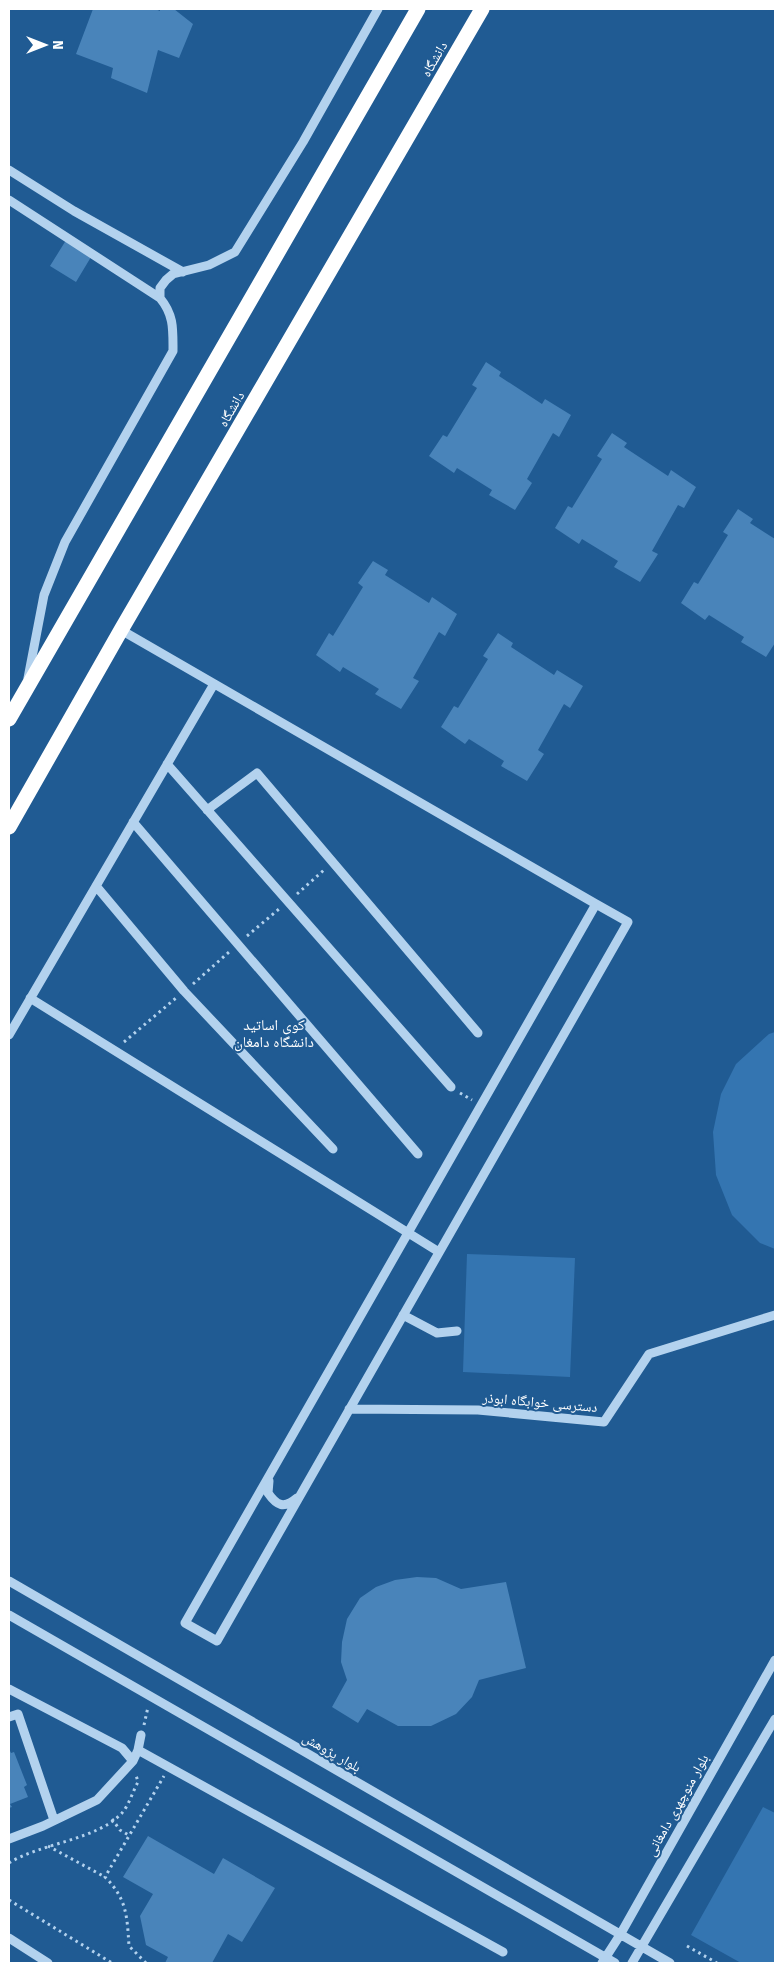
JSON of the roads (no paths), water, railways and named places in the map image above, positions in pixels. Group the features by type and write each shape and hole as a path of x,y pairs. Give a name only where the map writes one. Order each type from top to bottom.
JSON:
{"highway":[{"path":"9,719 418,9"},
{"name":"دانشگاه","path":"9,827 121,630 482,9"}],"street":[{"path":"160,298 160,288 173,274 209,265 235,252 303,142 378,9"},
{"path":"9,170 74,211 183,272"},
{"path":"9,200 160,298 169,310 173,329 173,350 65,542 44,595 27,686"},
{"path":"121,630 628,922 217,1641 185,1623 596,904"},
{"path":"9,1035 214,684"},
{"path":"167,764 451,1087"},
{"path":"207,810 257,773 478,1033"},
{"path":"133,822 239,943 418,1154"},
{"path":"96,886 184,991 333,1149"},
{"path":"30,998 439,1252"},
{"path":"403,1315 437,1333 457,1331"},
{"name":"دسترسی خوابگاه ابوذر","path":"349,1409 478,1410 604,1422 649,1354 775,1315"},
{"path":"273,1469 268,1483 268,1493 274,1502 281,1505 290,1504 299,1496"},
{"name":"بلوار پژوهش","path":"9,1581 670,1963"},
{"path":"9,1615 603,1960 615,1963"},
{"name":"بلوار منوچهری دامغانی","path":"603,1960 620,1934 775,1660"},
{"path":"9,1689 122,1748 133,1761"},
{"path":"9,1717 18,1714 26,1699"},
{"path":"18,1714 54,1820"},
{"path":"632,1963 775,1719"},
{"path":"9,1839 97,1800 133,1761 138,1750 141,1735"},
{"path":"138,1750 503,1952"},
{"path":"9,1938 48,1963"}],"district":[{"name":"کوی اساتید دانشگاه دامغان","path":"274,1034"}]}
